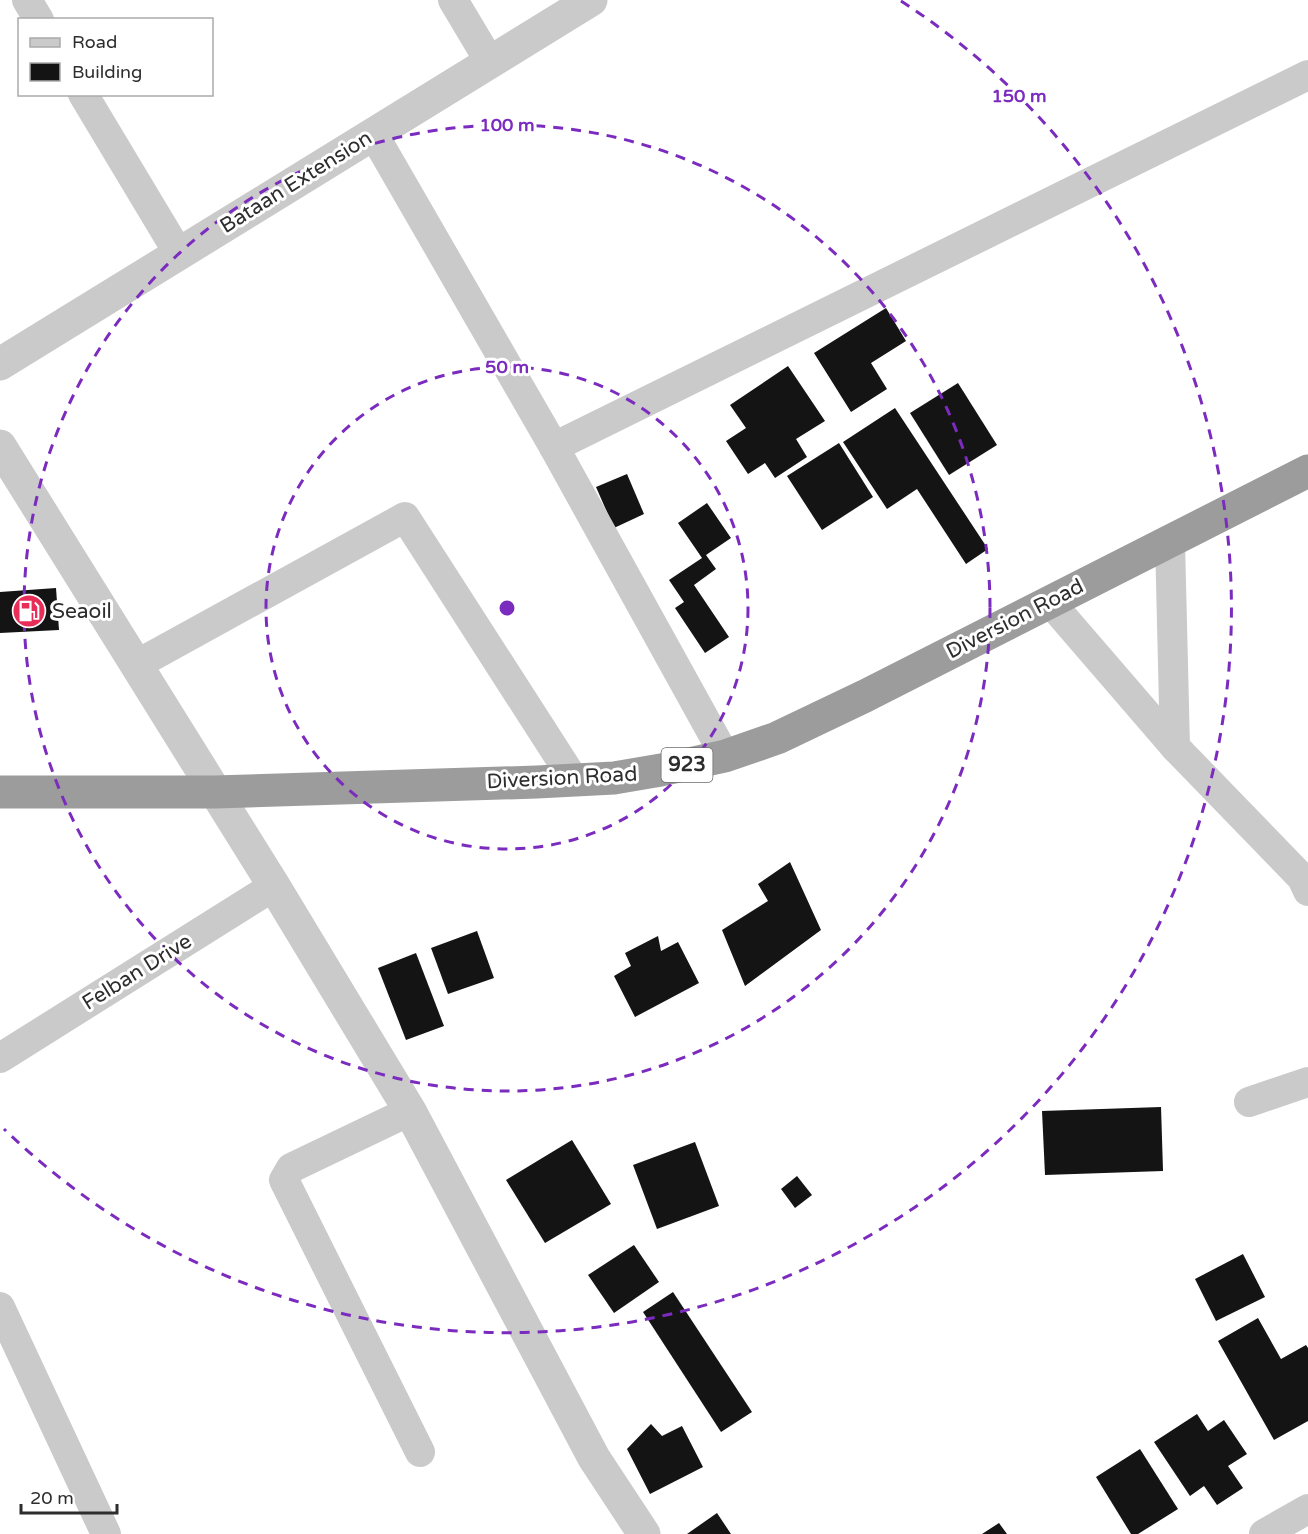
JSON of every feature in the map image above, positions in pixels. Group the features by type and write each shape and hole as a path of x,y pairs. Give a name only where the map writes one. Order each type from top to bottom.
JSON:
{"highway":[{"name":"Diversion Road","path":"0,792 215,792 574,780 614,778 725,756 777,738 865,696 1308,471"}],"street":[{"path":"27,0 38,18"},
{"path":"453,0 490,62"},
{"name":"Bataan Extension","path":"0,364 591,0"},
{"path":"554,447 1308,75"},
{"path":"84,96 179,254"},
{"path":"374,135 554,447 725,756"},
{"path":"0,446 274,886 410,1111 594,1458 644,1534"},
{"path":"136,665 405,517 574,780"},
{"path":"1170,541 1175,747"},
{"path":"1050,602 1175,747 1306,881"},
{"name":"Felban Drive","path":"0,1058 274,886"},
{"path":"1249,1102 1308,1082"},
{"path":"410,1111 291,1168 285,1180 420,1452"},
{"path":"0,1307 106,1534"},
{"path":"1264,1534 1308,1509"}],"building":[{"path":"886,308 906,341 871,363 887,389 851,412 814,353"},
{"path":"788,366 825,421 796,439 807,457 775,478 765,463 748,474 726,441 746,428 730,405"},
{"path":"958,383 997,445 949,475 910,413"},
{"path":"895,408 988,549 966,564 917,489 887,509 843,442"},
{"path":"839,443 873,497 822,530 787,476"},
{"path":"627,474 644,514 614,528 596,487"},
{"path":"707,503 731,538 706,555 716,569 694,585 729,637 705,653 675,608 684,602 669,580 702,558 678,523"},
{"name":"Seaoil","path":"56,588 59,630 0,633 0,592"},
{"path":"790,862 821,930 745,986 722,930 768,901 758,884"},
{"path":"477,931 494,978 448,994 431,948"},
{"path":"658,936 661,951 678,942 699,983 635,1017 614,976 631,966 625,953"},
{"path":"416,953 444,1026 406,1040 378,968"},
{"path":"1161,1107 1163,1171 1045,1175 1042,1111"},
{"path":"572,1140 611,1204 545,1243 506,1180"},
{"path":"695,1142 719,1206 657,1229 633,1165"},
{"path":"797,1176 812,1195 795,1208 781,1189"},
{"path":"634,1245 659,1282 614,1313 588,1275"},
{"path":"1243,1254 1265,1297 1216,1321 1195,1279"},
{"path":"673,1292 752,1412 721,1432 643,1312"},
{"path":"1258,1318 1281,1359 1306,1345 1308,1348 1308,1421 1274,1440 1218,1341"},
{"path":"1197,1414 1208,1431 1224,1420 1247,1454 1228,1466 1243,1488 1217,1505 1204,1486 1190,1496 1154,1442"},
{"path":"651,1424 662,1436 682,1426 703,1467 650,1494 627,1449"},
{"path":"1140,1449 1178,1509 1138,1534 1131,1534 1096,1477"},
{"path":"717,1513 731,1534 687,1534"},
{"path":"999,1523 1007,1534 982,1534"}],"place":[{"name":"Seaoil","path":"29,611"}]}
